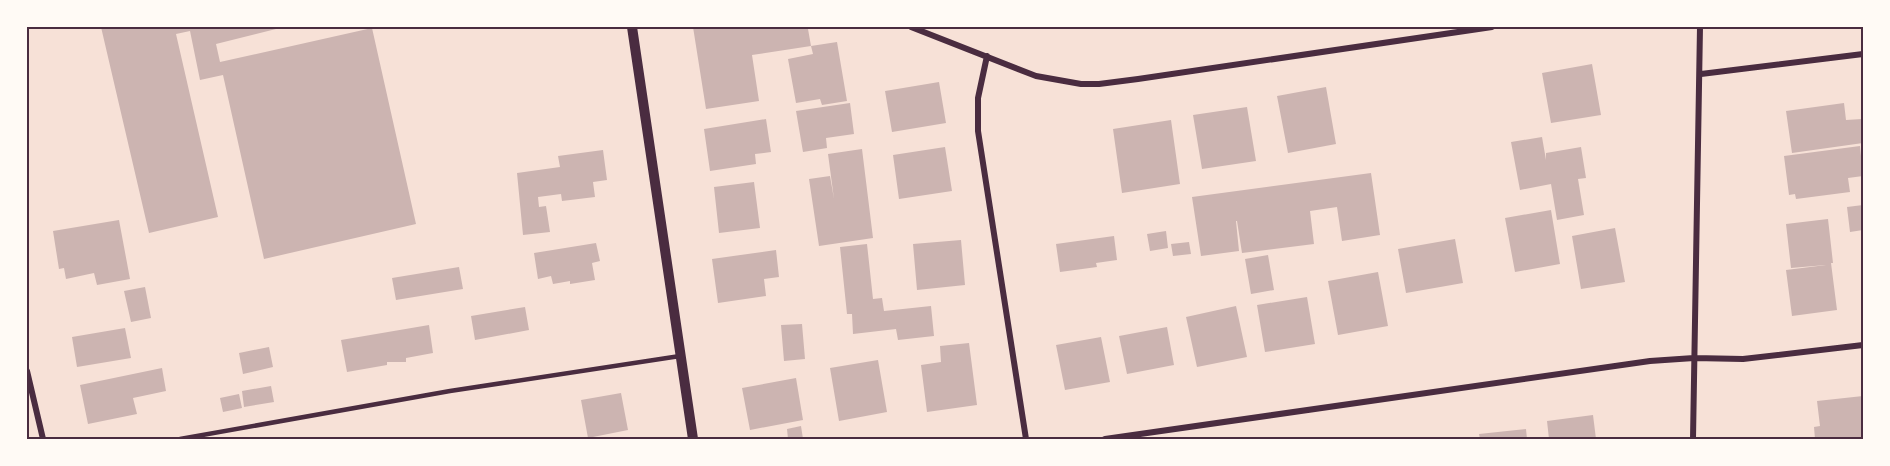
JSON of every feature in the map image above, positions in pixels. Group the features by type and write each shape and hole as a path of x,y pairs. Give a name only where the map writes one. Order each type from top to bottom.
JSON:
{"street":[{"path":"632,27 693,439"},
{"path":"911,27 1036,76 1066,82 1098,84 1492,27"},
{"path":"1693,439 1700,27"},
{"path":"1701,74 1863,54"},
{"path":"987,56 979,86 978,131 1026,439"},
{"path":"1105,439 1650,361 1694,358 1743,359 1863,345"},
{"path":"27,371 43,439"}],"lane":[{"path":"180,439 450,391 680,356"}],"building":[{"path":"101,27 284,27 216,44 220,62 372,28 416,224 264,259 223,75 200,80 190,31 176,34 218,217 149,233"},
{"path":"693,27 808,29 811,46 752,55 759,101 706,109"},
{"path":"837,42 847,101 822,105 820,99 796,103 788,59 813,54 811,46"},
{"path":"1592,64 1601,115 1551,123 1542,73"},
{"path":"939,82 946,123 892,132 885,91"},
{"path":"1326,87 1336,144 1288,153 1277,96"},
{"path":"850,103 854,134 826,138 827,148 803,152 796,111"},
{"path":"1844,103 1846,120 1862,119 1863,143 1792,153 1786,111"},
{"path":"1247,107 1256,161 1202,169 1193,115"},
{"path":"766,119 771,152 755,154 756,164 710,171 704,129"},
{"path":"1171,120 1180,184 1122,193 1113,129"},
{"path":"1542,137 1546,160 1546,153 1581,147 1586,178 1578,179 1584,215 1557,220 1551,184 1520,190 1511,142"},
{"path":"1860,146 1863,176 1848,178 1850,192 1796,199 1795,194 1789,195 1784,156"},
{"path":"945,147 952,191 899,199 893,155"},
{"path":"862,149 873,238 819,246 809,179 830,176 834,199 828,154"},
{"path":"603,150 607,180 593,182 595,197 562,201 561,194 538,197 539,207 546,206 550,232 523,235 517,173 560,167 558,156"},
{"path":"1371,173 1380,235 1342,241 1337,207 1310,211 1314,244 1242,253 1236,221 1239,251 1201,256 1192,197"},
{"path":"754,182 760,228 719,233 714,187"},
{"path":"1863,205 1863,230 1850,232 1847,207"},
{"path":"1551,210 1560,264 1515,272 1505,218"},
{"path":"1828,219 1837,310 1792,316 1786,270 1826,265 1791,268 1786,224"},
{"path":"119,220 130,279 97,285 94,273 66,279 64,268 59,269 53,231"},
{"path":"1615,228 1625,282 1581,289 1572,236"},
{"path":"1166,231 1168,248 1150,251 1147,234"},
{"path":"1114,236 1117,260 1096,263 1097,267 1060,272 1056,244"},
{"path":"1455,239 1463,283 1406,293 1398,249"},
{"path":"961,240 965,285 917,290 913,244"},
{"path":"1189,242 1191,254 1173,256 1171,244"},
{"path":"596,243 600,261 592,263 595,280 553,284 551,276 538,279 534,253"},
{"path":"867,244 873,299 882,298 884,311 931,306 934,336 898,340 896,329 853,334 852,314 847,314 840,247"},
{"path":"776,250 779,277 764,279 766,296 718,303 712,259"},
{"path":"1268,255 1274,290 1251,294 1245,259"},
{"path":"459,267 463,289 396,300 392,278"},
{"path":"1378,272 1388,326 1338,335 1328,281"},
{"path":"145,287 151,318 131,322 124,291"},
{"path":"1307,297 1315,344 1265,352 1257,305"},
{"path":"1236,306 1247,357 1197,367 1186,317"},
{"path":"525,307 529,330 475,340 471,316"},
{"path":"802,324 805,359 784,361 781,325"},
{"path":"429,325 433,353 406,358 406,362 387,362 387,365 347,372 341,340"},
{"path":"1167,327 1174,365 1127,374 1119,336"},
{"path":"125,328 131,358 77,367 72,337"},
{"path":"1101,337 1110,382 1065,390 1056,345"},
{"path":"969,343 977,405 927,412 921,365 941,362 940,346"},
{"path":"269,347 273,367 243,374 239,353"},
{"path":"878,360 887,412 839,421 830,368"},
{"path":"162,368 166,391 133,398 137,414 88,424 80,385"},
{"path":"796,378 803,420 750,430 742,388"},
{"path":"271,386 274,402 244,407 242,391"},
{"path":"621,393 628,430 588,438 581,400"},
{"path":"239,394 242,408 223,412 220,398"},
{"path":"1863,396 1863,439 1815,439 1814,427 1820,426 1817,401"},
{"path":"1593,415 1596,439 1549,439 1547,421"},
{"path":"801,426 803,439 788,439 787,429"},
{"path":"1526,429 1527,439 1480,439 1479,434"}]}
